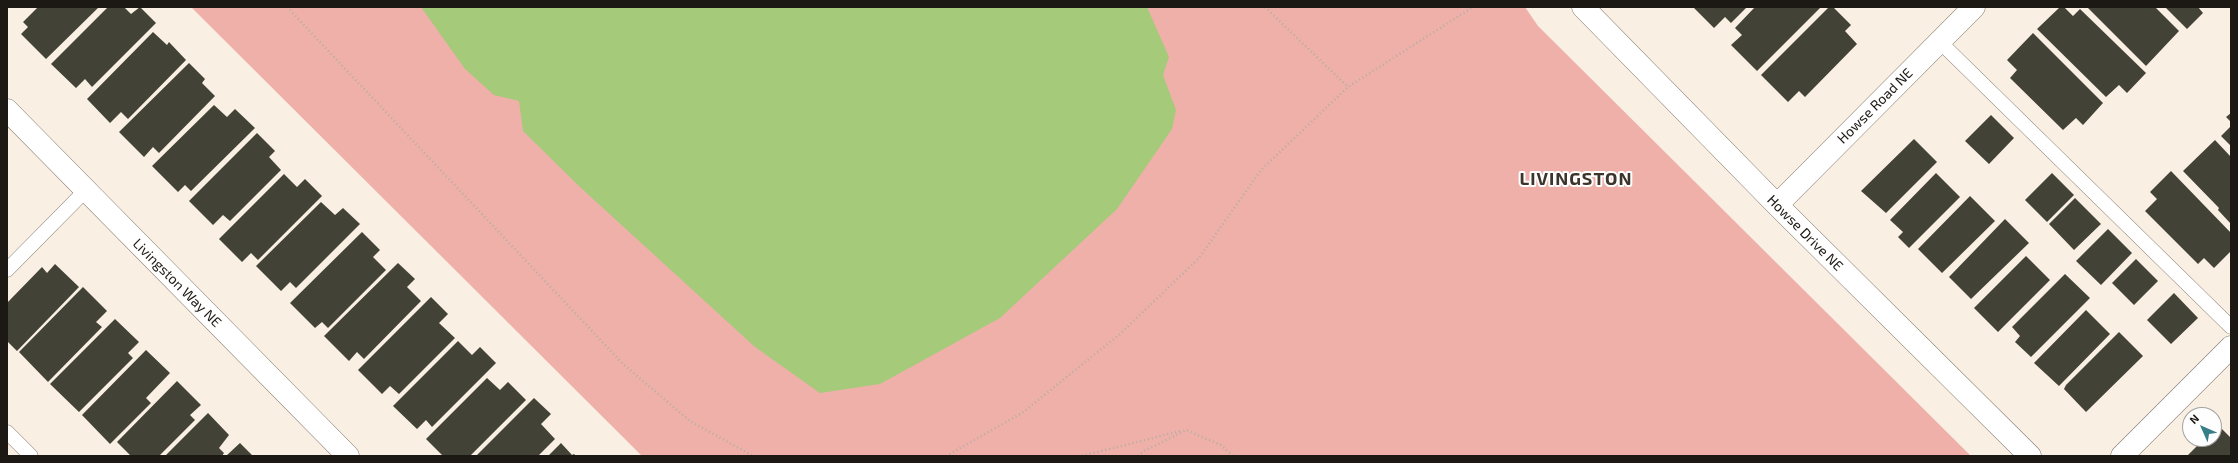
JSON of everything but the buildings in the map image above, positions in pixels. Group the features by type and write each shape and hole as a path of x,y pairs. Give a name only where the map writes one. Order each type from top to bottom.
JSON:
{"street":[{"name":"Howse Drive NE","path":"1584,7 1777,205 2030,456"},
{"name":"Howse Road NE","path":"1777,205 1974,7"},
{"name":"Livingston Way NE","path":"7,110 348,456"},
{"path":"2122,456 2231,347"}],"lane":[{"path":"1939,42 2231,327"},
{"path":"7,270 86,190"},
{"path":"7,432 31,456"}],"path":[{"path":"287,7 623,364 690,421 753,456"},
{"path":"1265,7 1348,87"},
{"path":"946,456 1022,413 1120,334 1199,258 1261,170 1348,87 1473,7"},
{"path":"1138,456 1144,451 1186,430"},
{"path":"1082,456 1186,430 1221,445 1233,456"}],"shaded area":[{"path":"191,7 1525,7 1538,26 1971,456 642,456"},
{"path":"421,7 1147,7 1169,57 1163,75 1176,110 1172,129 1117,209 1000,318 880,384 820,393 755,347 580,187 523,131 519,101 494,95 465,69"}],"district":[{"name":"LIVINGSTON","path":"1576,179"}]}
